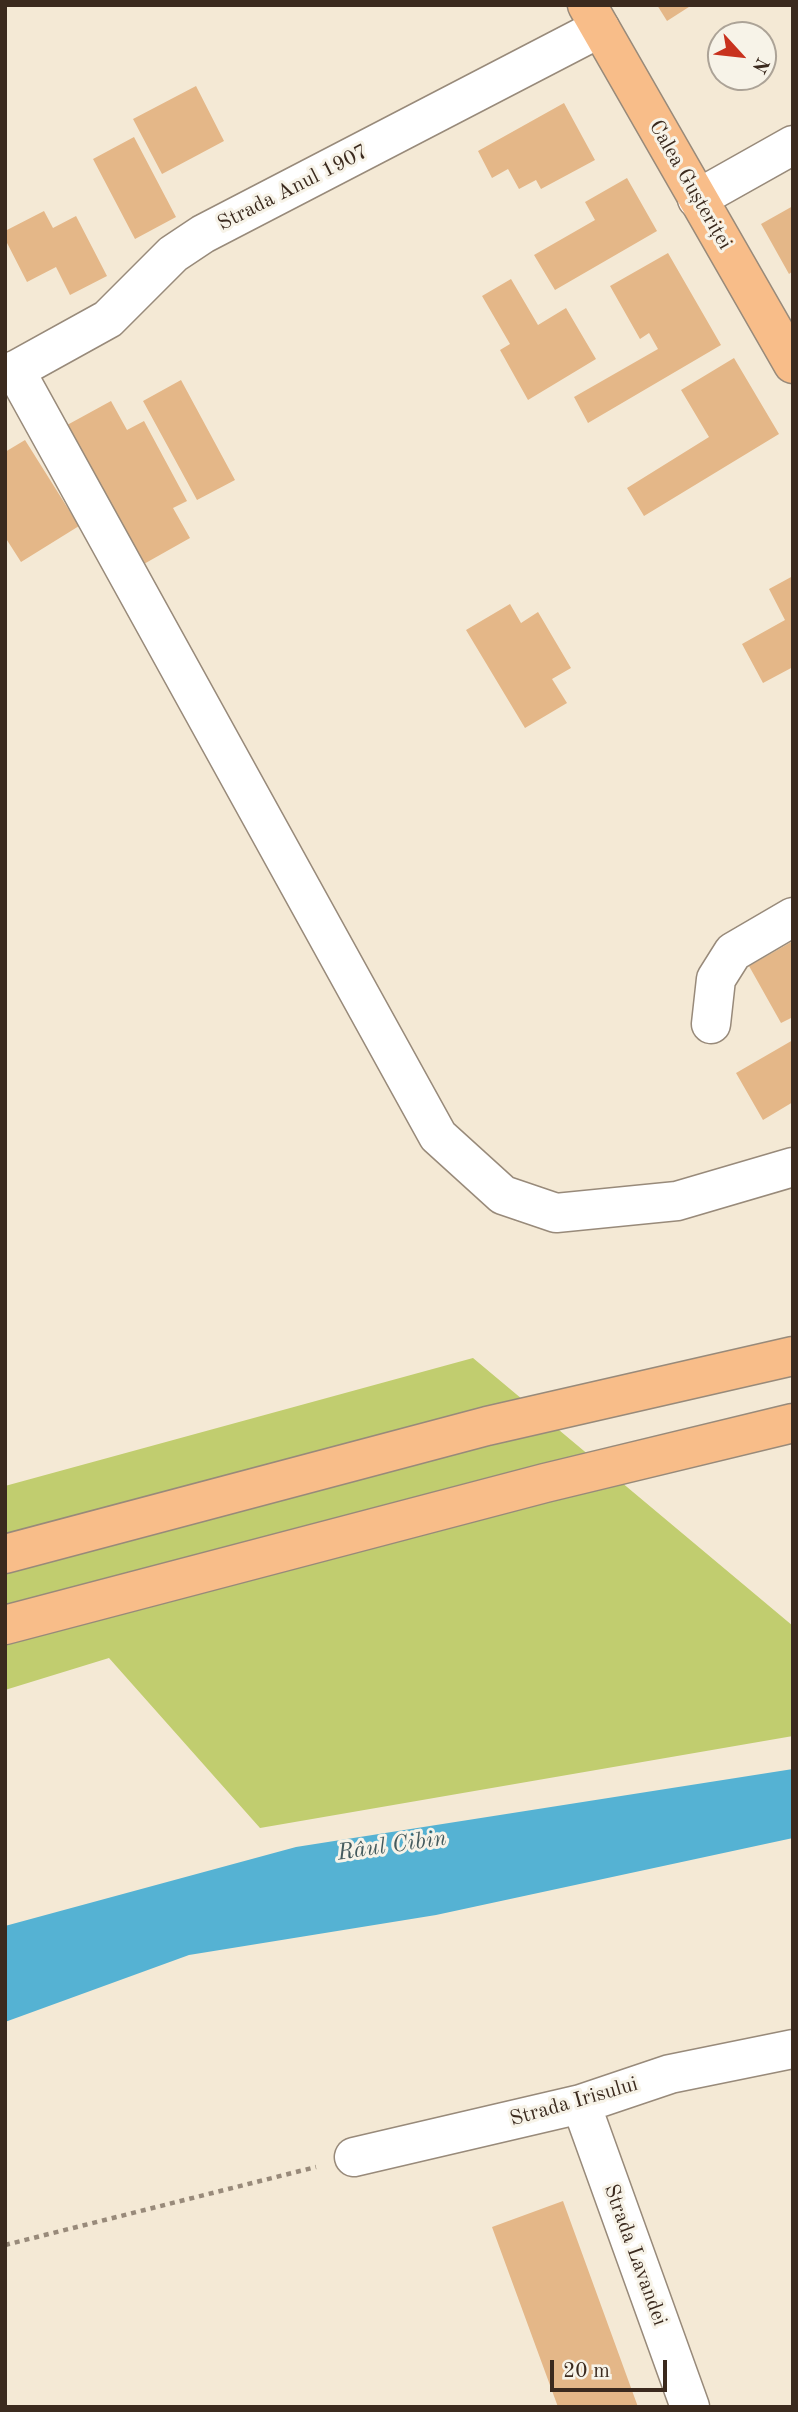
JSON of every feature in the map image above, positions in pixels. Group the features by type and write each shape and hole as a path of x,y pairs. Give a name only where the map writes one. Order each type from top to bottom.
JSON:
{"main road":[{"name":"Calea Gușteriței","path":"594,16 793,364"},
{"path":"5,1554 487,1426 793,1356"},
{"path":"5,1625 518,1489 793,1423"}],"street":[{"name":"Strada Anul 1907","path":"10,373 108,319 173,254 203,234 594,16"},
{"path":"697,199 793,145"},
{"path":"10,373 438,1136 503,1195 556,1213 677,1200 793,1167"},
{"path":"711,1024 716,979 733,952 793,918"},
{"name":"Strada Irisului","path":"355,2157 580,2104 670,2074 793,2049"},
{"name":"Strada Lavandei","path":"580,2104 690,2407"}],"path":[{"path":"5,2245 355,2157"}],"green space":[{"path":"473,1358 793,1626 793,1736 260,1828 109,1658 5,1690 5,1486"}],"water":[{"name":"Râul Cibin","path":"793,1769 793,1838 436,1915 189,1955 5,2022 5,1926 296,1847"}],"building":[{"path":"657,5 692,5 667,21"},
{"path":"196,86 224,141 162,174 133,119"},
{"path":"564,103 595,160 541,189 536,180 519,189 508,169 492,178 478,151"},
{"path":"134,137 176,217 135,239 93,159"},
{"path":"627,178 657,231 555,290 534,255 595,220 585,202"},
{"path":"793,206 793,271 789,274 761,224"},
{"path":"44,211 53,228 76,216 107,276 70,295 56,267 27,282 5,239 5,231"},
{"path":"668,253 721,345 588,423 574,397 658,349 649,333 640,339 610,286"},
{"path":"511,279 538,325 566,308 596,359 528,400 500,350 510,344 482,296"},
{"path":"734,358 779,434 644,516 627,488 709,437 681,390"},
{"path":"181,380 235,480 197,500 143,401"},
{"path":"111,401 127,430 144,421 187,501 173,508 190,538 135,569 58,430"},
{"path":"25,440 79,526 21,562 5,537 5,452"},
{"path":"793,576 793,667 763,683 742,644 785,620 769,589"},
{"path":"510,604 521,623 538,612 571,668 552,679 567,703 525,728 466,630"},
{"path":"793,941 793,1017 781,1023 749,966"},
{"path":"793,1040 793,1102 763,1120 736,1073"},
{"path":"563,2201 638,2407 558,2407 492,2227"}]}
